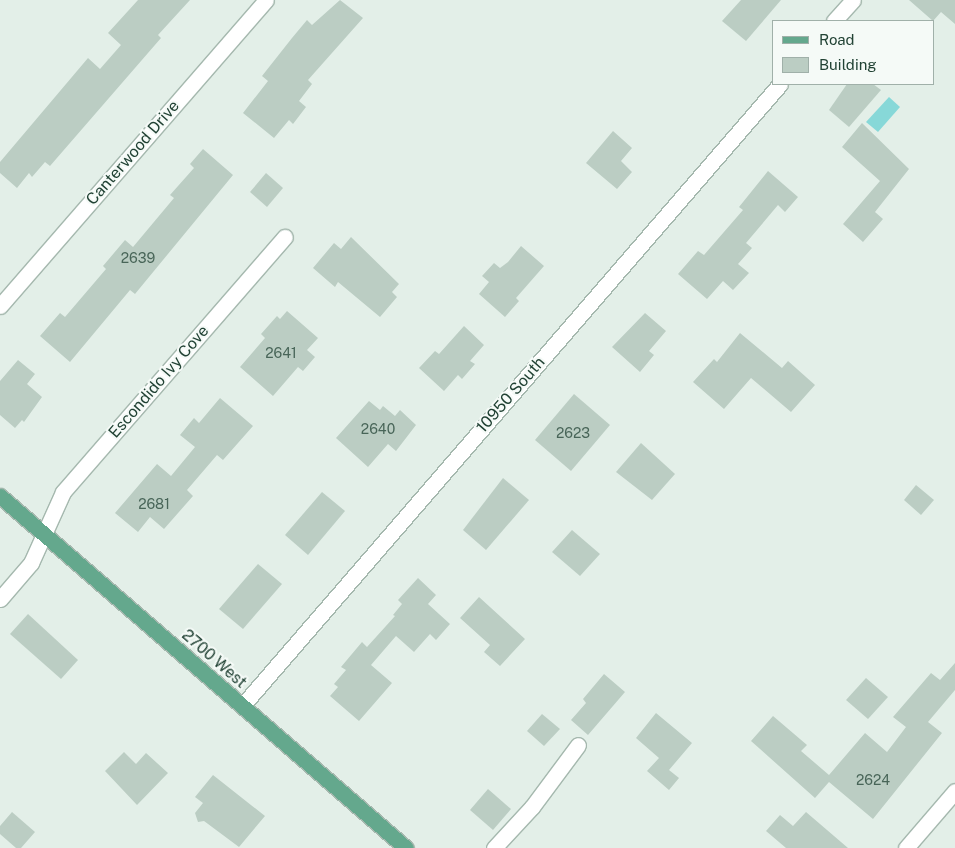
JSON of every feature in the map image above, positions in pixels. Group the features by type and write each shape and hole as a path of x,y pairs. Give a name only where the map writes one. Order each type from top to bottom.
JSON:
{"main road":[{"name":"2700 West","path":"0,496 406,848"}],"street":[{"name":"Canterwood Drive","path":"0,306 266,0"},
{"path":"835,20 853,0"},
{"name":"10950 South","path":"242,706 779,85"},
{"name":"Escondido Ivy Cove","path":"0,599 31,563 63,492 285,237"},
{"path":"494,848 532,807 578,746"},
{"path":"906,848 955,791"}],"water":[{"path":"889,97 900,107 878,132 866,122"}],"building":[{"path":"138,0 190,0 158,35 161,38 50,166 45,162 32,177 29,173 17,188 0,173 0,162 88,58 100,69 121,45 108,33"},
{"path":"340,0 363,18 308,80 312,84 299,101 306,107 293,124 289,120 274,138 243,113 268,81 262,76 307,20 312,25"},
{"path":"741,0 781,0 746,41 722,21"},
{"path":"909,0 955,0 955,24 941,12 932,20"},
{"path":"846,85 874,85 881,90 849,127 829,110"},
{"path":"862,123 909,169 875,212 883,219 863,242 843,224 880,181 842,147"},
{"path":"613,131 632,148 621,161 632,172 617,189 586,163"},
{"path":"203,149 233,175 135,294 130,290 70,362 40,336 60,313 65,317 106,269 103,266 125,240 133,247 174,198 170,195 194,168 190,164"},
{"path":"768,171 798,197 785,212 778,205 746,243 752,248 738,264 749,273 733,290 723,281 707,299 678,274 698,251 704,255 743,210 739,207"},
{"path":"266,173 283,188 267,207 250,192"},
{"path":"351,237 399,284 392,292 397,297 380,317 338,282 335,287 313,268 334,243 341,249"},
{"path":"521,246 544,266 516,298 519,301 505,317 479,294 489,282 482,276 494,263 500,268 508,262"},
{"path":"287,311 318,338 307,350 315,357 303,371 298,367 273,396 240,367 265,338 261,334 277,316 280,319"},
{"path":"645,313 666,331 649,351 654,355 640,372 612,347"},
{"path":"464,326 484,345 470,361 475,364 462,379 458,375 444,391 419,368 435,351 439,354"},
{"path":"740,333 782,368 788,361 815,385 791,412 751,378 724,409 693,382 714,359 717,362"},
{"path":"18,360 35,374 27,384 42,397 24,422 22,420 15,428 0,415 0,381"},
{"path":"574,394 610,425 571,471 535,440"},
{"path":"220,398 253,426 223,460 217,455 187,490 193,496 164,529 150,517 138,532 115,513 157,464 171,476 195,447 180,435 194,418 199,423"},
{"path":"369,401 380,410 383,406 395,416 400,410 416,425 396,451 388,444 368,467 336,438"},
{"path":"641,443 675,474 652,500 616,472"},
{"path":"503,478 529,500 486,550 463,530"},
{"path":"916,485 934,500 921,515 904,500"},
{"path":"322,492 345,511 308,555 285,535"},
{"path":"572,530 600,554 580,576 552,552"},
{"path":"258,564 282,584 243,629 219,609"},
{"path":"418,578 436,595 428,604 450,624 436,640 430,634 414,652 396,636 371,665 392,683 359,721 330,696 338,687 334,684 346,670 341,667 362,642 367,647 395,616 393,615 402,604 398,600"},
{"path":"479,597 525,639 500,666 484,652 490,645 460,618"},
{"path":"28,614 78,660 61,679 10,634"},
{"path":"955,663 955,690 928,722 942,733 873,819 829,782 815,798 751,741 773,716 807,745 801,751 829,775 865,733 887,752 906,727 893,717 931,673 940,680"},
{"path":"604,674 625,692 588,735 571,720 586,703 583,699"},
{"path":"866,678 888,697 868,719 846,700"},
{"path":"656,713 692,743 669,770 679,778 669,790 647,771 659,758 636,738"},
{"path":"542,714 560,729 544,746 527,731"},
{"path":"124,752 136,764 146,753 168,773 137,805 105,771"},
{"path":"213,775 265,816 239,847 204,821 198,822 195,813 203,803 195,797"},
{"path":"488,789 511,809 493,830 470,810"},
{"path":"12,812 35,832 21,848 16,848 0,834 0,826"},
{"path":"806,812 848,848 786,848 766,831 780,815 793,826"}]}
